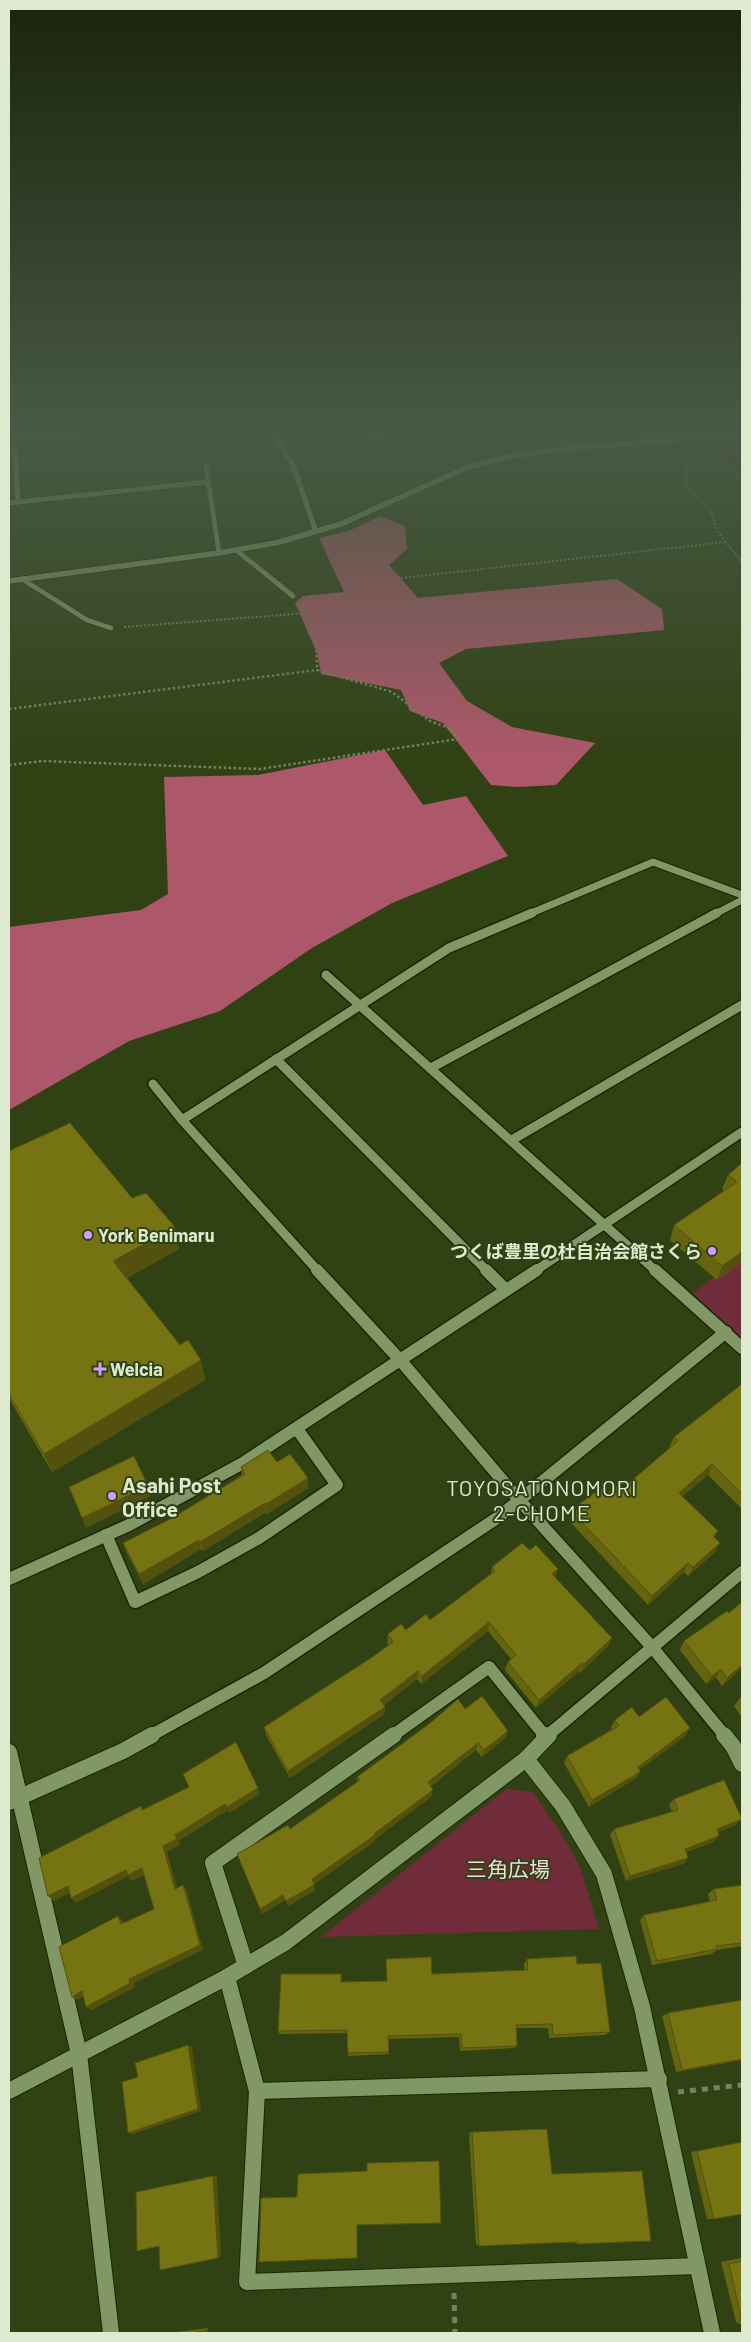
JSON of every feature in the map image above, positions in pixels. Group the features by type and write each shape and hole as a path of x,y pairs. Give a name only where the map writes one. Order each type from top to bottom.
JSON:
{"street":[{"path":"9,581 219,553 279,540"},
{"path":"182,1120 449,948 653,862 742,895"},
{"path":"431,1068 683,930 742,900"},
{"path":"326,975 742,1348"},
{"path":"512,1140 742,1005"},
{"path":"276,1059 506,1290"},
{"path":"153,1084 188,1129 401,1361 520,1501 652,1647 733,1746 742,1764"},
{"path":"9,1579 106,1535 243,1463 401,1361 742,1132"},
{"path":"14,1800 123,1751 264,1673 520,1501 726,1332"},
{"path":"106,1535 135,1602 198,1572 250,1543 337,1485 297,1429"},
{"path":"9,2091 227,1977 286,1942 526,1758 546,1737 742,1572"},
{"path":"246,1966 213,1863 489,1667 546,1737"},
{"path":"9,1752 14,1800 79,2054 111,2333"},
{"path":"526,1758 562,1806 604,1874 642,2006 712,2333"},
{"path":"227,1977 257,2091 247,2282 698,2266"},
{"path":"257,2091 660,2087"}],"lane":[{"path":"217,540 219,553"},
{"path":"236,550 293,596"},
{"path":"22,579 87,620 111,628"}],"path":[{"path":"401,578 726,542 742,562"},
{"path":"293,596 308,613 317,646 317,670"},
{"path":"111,628 308,613"},
{"path":"9,709 317,670 392,692 430,721 451,729 458,739 260,769 42,761 9,765"},
{"path":"660,2087 742,2085"},
{"path":"453,2274 456,2333"}],"green space":[{"path":"742,1256 742,1338 693,1293"},
{"name":"三角広場","path":"506,1789 533,1792 563,1836 580,1867 599,1929 321,1937"}],"shaded area":[{"path":"320,540 406,540 407,549 389,565 418,598 617,579 662,609 664,630 466,649 439,663 467,701 512,727 595,743 556,785 517,787 491,785 443,723 410,711 401,690 321,674 317,653 295,603 303,596 344,592"},
{"path":"385,750 423,805 466,796 508,856 392,903 312,948 220,1011 129,1041 9,1110 9,927 141,910 168,894 164,777 258,775"}],"building":[{"path":"70,1123 132,1198 146,1193 175,1227 113,1261 180,1345 188,1340 201,1360 44,1454 9,1394 9,1151"},
{"name":"つくば豊里の杜自治会館さくら","path":"742,1163 742,1252 722,1266 674,1225 737,1182 728,1175"},
{"path":"742,1384 742,1494 712,1464 679,1493 718,1531 713,1536 720,1543 693,1567 688,1563 652,1596 575,1515 582,1509 578,1505 601,1488 606,1494 619,1484 623,1488 678,1441 674,1437"},
{"path":"268,1450 277,1462 290,1454 308,1478 200,1542 199,1540 139,1574 123,1543 172,1518 245,1474 241,1467"},
{"path":"134,1456 148,1486 82,1518 69,1487"},
{"path":"522,1543 530,1550 536,1545 558,1569 552,1574 612,1638 583,1665 582,1663 539,1700 508,1662 516,1655 489,1622 422,1676 418,1671 380,1700 385,1707 288,1771 264,1727 393,1642 388,1634 401,1624 406,1630 426,1614 430,1620 495,1571 492,1567"},
{"path":"742,1602 742,1665 727,1678 721,1669 712,1676 684,1641 727,1611 729,1613"},
{"path":"482,1696 508,1731 484,1750 478,1743 428,1782 433,1790 375,1833 375,1835 312,1879 314,1885 286,1901 283,1895 260,1909 237,1854 288,1825 290,1829 360,1780 357,1777 429,1724 458,1699 465,1709"},
{"path":"666,1697 690,1728 638,1767 640,1772 592,1800 567,1756 619,1726 615,1720 632,1707 639,1717"},
{"path":"236,1742 258,1788 227,1807 225,1804 175,1835 177,1839 163,1846 175,1889 183,1885 200,1945 129,1979 130,1983 86,2007 82,1991 72,1997 59,1947 118,1916 121,1924 154,1909 142,1868 128,1875 126,1870 71,1898 68,1886 48,1896 39,1858 141,1806 142,1810 189,1787 183,1774"},
{"path":"724,1780 742,1819 717,1829 719,1836 685,1849 688,1858 630,1876 614,1829 678,1810 674,1799"},
{"path":"742,1885 742,1943 716,1946 717,1949 657,1961 644,1915 717,1900 714,1889"},
{"path":"576,1956 577,1964 601,1963 610,2032 553,2035 552,2024 516,2025 517,2046 462,2048 461,2034 388,2036 389,2052 348,2053 347,2030 278,2031 281,1974 341,1974 341,1982 387,1981 386,1959 431,1957 432,1974 528,1970 527,1959"},
{"path":"742,2000 742,2059 682,2070 668,2013"},
{"path":"188,2045 198,2109 128,2133 122,2082 138,2077 135,2063"},
{"path":"547,2129 552,2174 642,2171 651,2241 479,2246 472,2132"},
{"path":"742,2142 742,2214 714,2219 697,2151"},
{"path":"439,2161 441,2223 357,2225 357,2258 259,2262 261,2198 297,2197 298,2174 367,2171 367,2163"},
{"path":"213,2176 218,2258 160,2270 159,2246 137,2251 136,2192"},
{"path":"742,2261 742,2321 729,2264"},
{"path":"204,2331 204,2333 188,2333"}],"place":[{"name":"York Benimaru","path":"88,1235"},
{"name":"つくば豊里の杜自治会館さくら","path":"712,1251"},
{"name":"Welcia","path":"100,1369"},
{"name":"Asahi Post Office","path":"112,1496"}],"district":[{"name":"TOYOSATONOMORI 2-CHOME","path":"542,1500"}]}
